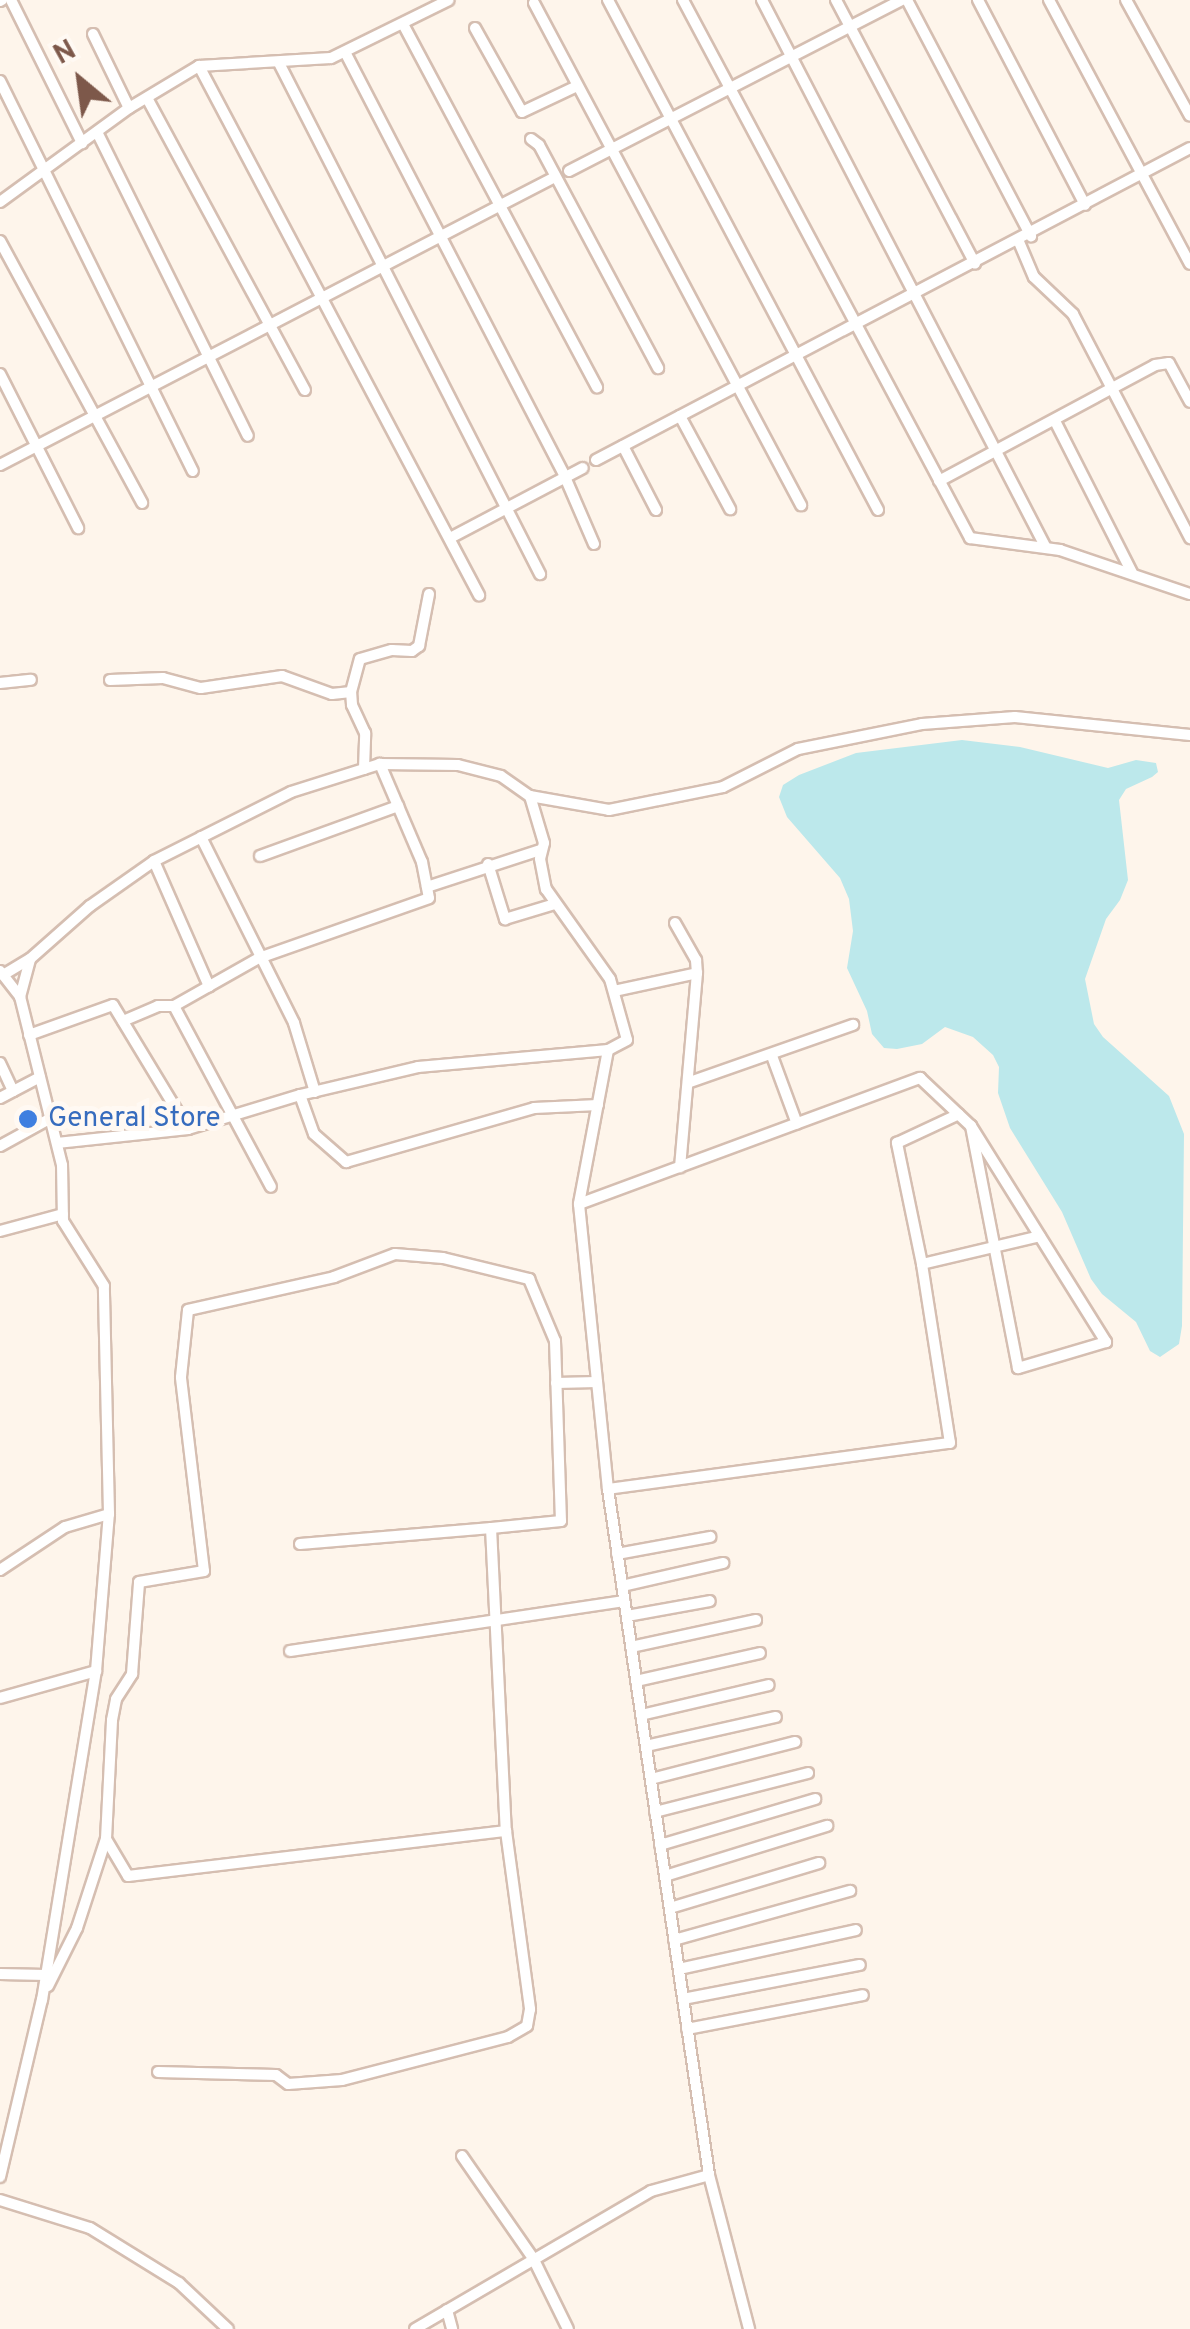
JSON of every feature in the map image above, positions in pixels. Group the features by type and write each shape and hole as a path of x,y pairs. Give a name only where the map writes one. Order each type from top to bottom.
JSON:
{"street":[{"path":"12,0 82,143"},
{"path":"0,202 129,108 199,66 331,58 449,0"},
{"path":"608,0 878,510"},
{"path":"683,0 970,538 1045,546 1190,594"},
{"path":"762,0 999,450 1045,546"},
{"path":"836,0 975,264"},
{"path":"569,171 904,0 1031,236"},
{"path":"978,0 1085,206"},
{"path":"1049,0 1190,264"},
{"path":"1126,0 1190,116"},
{"path":"534,3 802,505"},
{"path":"403,24 597,388"},
{"path":"475,28 522,112 577,86"},
{"path":"93,34 129,108"},
{"path":"345,52 565,477 594,544"},
{"path":"279,63 540,574"},
{"path":"199,66 480,595"},
{"path":"0,80 193,471"},
{"path":"147,98 305,390"},
{"path":"97,132 248,436"},
{"path":"530,140 539,146 658,368"},
{"path":"596,460 1020,242 1190,148"},
{"path":"0,465 555,178"},
{"path":"0,241 142,503"},
{"path":"1020,242 1034,277 1073,314 1190,538"},
{"path":"938,480 1155,365 1169,364 1190,402"},
{"path":"0,374 78,528"},
{"path":"680,416 730,509"},
{"path":"1055,420 1132,573"},
{"path":"623,446 656,510"},
{"path":"450,538 583,468"},
{"path":"364,769 365,733 352,705 351,692 365,654 412,652 419,646 429,594"},
{"path":"110,680 163,678 200,688 282,676 338,695 351,692"},
{"path":"0,683 31,680"},
{"path":"0,2177 42,2000 96,1671 109,1514 104,1286 63,1214 58,1142 52,1118 20,997 2,973 30,959 90,906 154,862 291,792 380,764 458,765 501,776 530,796 609,810 722,787 798,750 922,724 1016,717 1190,735"},
{"path":"123,1021 158,1006 174,1006 260,958 429,898 380,764"},
{"path":"427,887 540,850 544,844 530,796"},
{"path":"260,856 398,806"},
{"path":"201,837 294,1023 315,1092"},
{"path":"58,1142 188,1128 234,1118 300,1095 418,1067 608,1050 627,1040 614,991 589,948 546,889 540,850"},
{"path":"154,862 210,986"},
{"path":"488,864 505,919 555,904"},
{"path":"675,923 696,960 697,973 680,1167"},
{"path":"20,997 30,959"},
{"path":"614,991 697,973"},
{"path":"29,1036 114,1006 188,1128"},
{"path":"174,1006 270,1187"},
{"path":"690,1082 853,1025"},
{"path":"608,1050 578,1204 608,1490 709,2175 749,2329"},
{"path":"772,1056 797,1124"},
{"path":"0,1063 13,1091"},
{"path":"0,1098 40,1077"},
{"path":"578,1204 920,1078 971,1126 1106,1342 1018,1368 971,1126"},
{"path":"300,1095 314,1134 346,1162 534,1108 598,1104"},
{"path":"608,1490 950,1442 898,1143 959,1114"},
{"path":"0,1146 52,1118"},
{"path":"0,1232 63,1214"},
{"path":"922,1264 1040,1236"},
{"path":"42,2000 76,1928 106,1839 112,1720 116,1698 132,1674 139,1582 204,1570 180,1377 188,1310 220,1299 297,1287 395,1254 443,1258 529,1279 555,1341 562,1522 300,1544"},
{"path":"556,1383 597,1382"},
{"path":"0,1570 64,1527 109,1514"},
{"path":"158,2072 262,2074 276,2076 288,2084 342,2080 508,2037 527,2026 530,2009 506,1831 492,1528"},
{"path":"617,1554 710,1537"},
{"path":"622,1586 723,1563"},
{"path":"290,1651 624,1601"},
{"path":"626,1616 710,1601"},
{"path":"631,1647 756,1620"},
{"path":"636,1681 760,1653"},
{"path":"0,1698 96,1671"},
{"path":"641,1715 769,1685"},
{"path":"646,1746 776,1717"},
{"path":"650,1779 795,1742"},
{"path":"656,1812 808,1772"},
{"path":"660,1845 814,1799"},
{"path":"665,1876 826,1826"},
{"path":"106,1839 128,1876 506,1831"},
{"path":"670,1908 818,1863"},
{"path":"674,1940 850,1891"},
{"path":"679,1970 856,1930"},
{"path":"683,1999 860,1965"},
{"path":"0,1974 46,1975"},
{"path":"688,2029 864,1996"},
{"path":"462,2156 533,2258 568,2329"},
{"path":"415,2329 651,2191 709,2175"},
{"path":"0,2200 90,2228 179,2283 228,2329"},
{"path":"447,2310 452,2329"}],"water":[{"path":"962,740 1020,747 1108,768 1136,760 1156,763 1158,772 1126,789 1119,800 1128,880 1106,919 1085,979 1094,1024 1103,1037 1169,1096 1184,1134 1182,1326 1179,1344 1160,1357 1150,1351 1136,1322 1102,1294 1091,1279 1062,1212 1010,1128 998,1093 999,1067 993,1055 973,1037 945,1027 922,1044 897,1049 884,1048 872,1034 867,1011 847,968 853,931 849,899 840,878 787,817 779,797 783,785 799,775 856,753"}],"place":[{"name":"General Store","path":"28,1119"}]}
